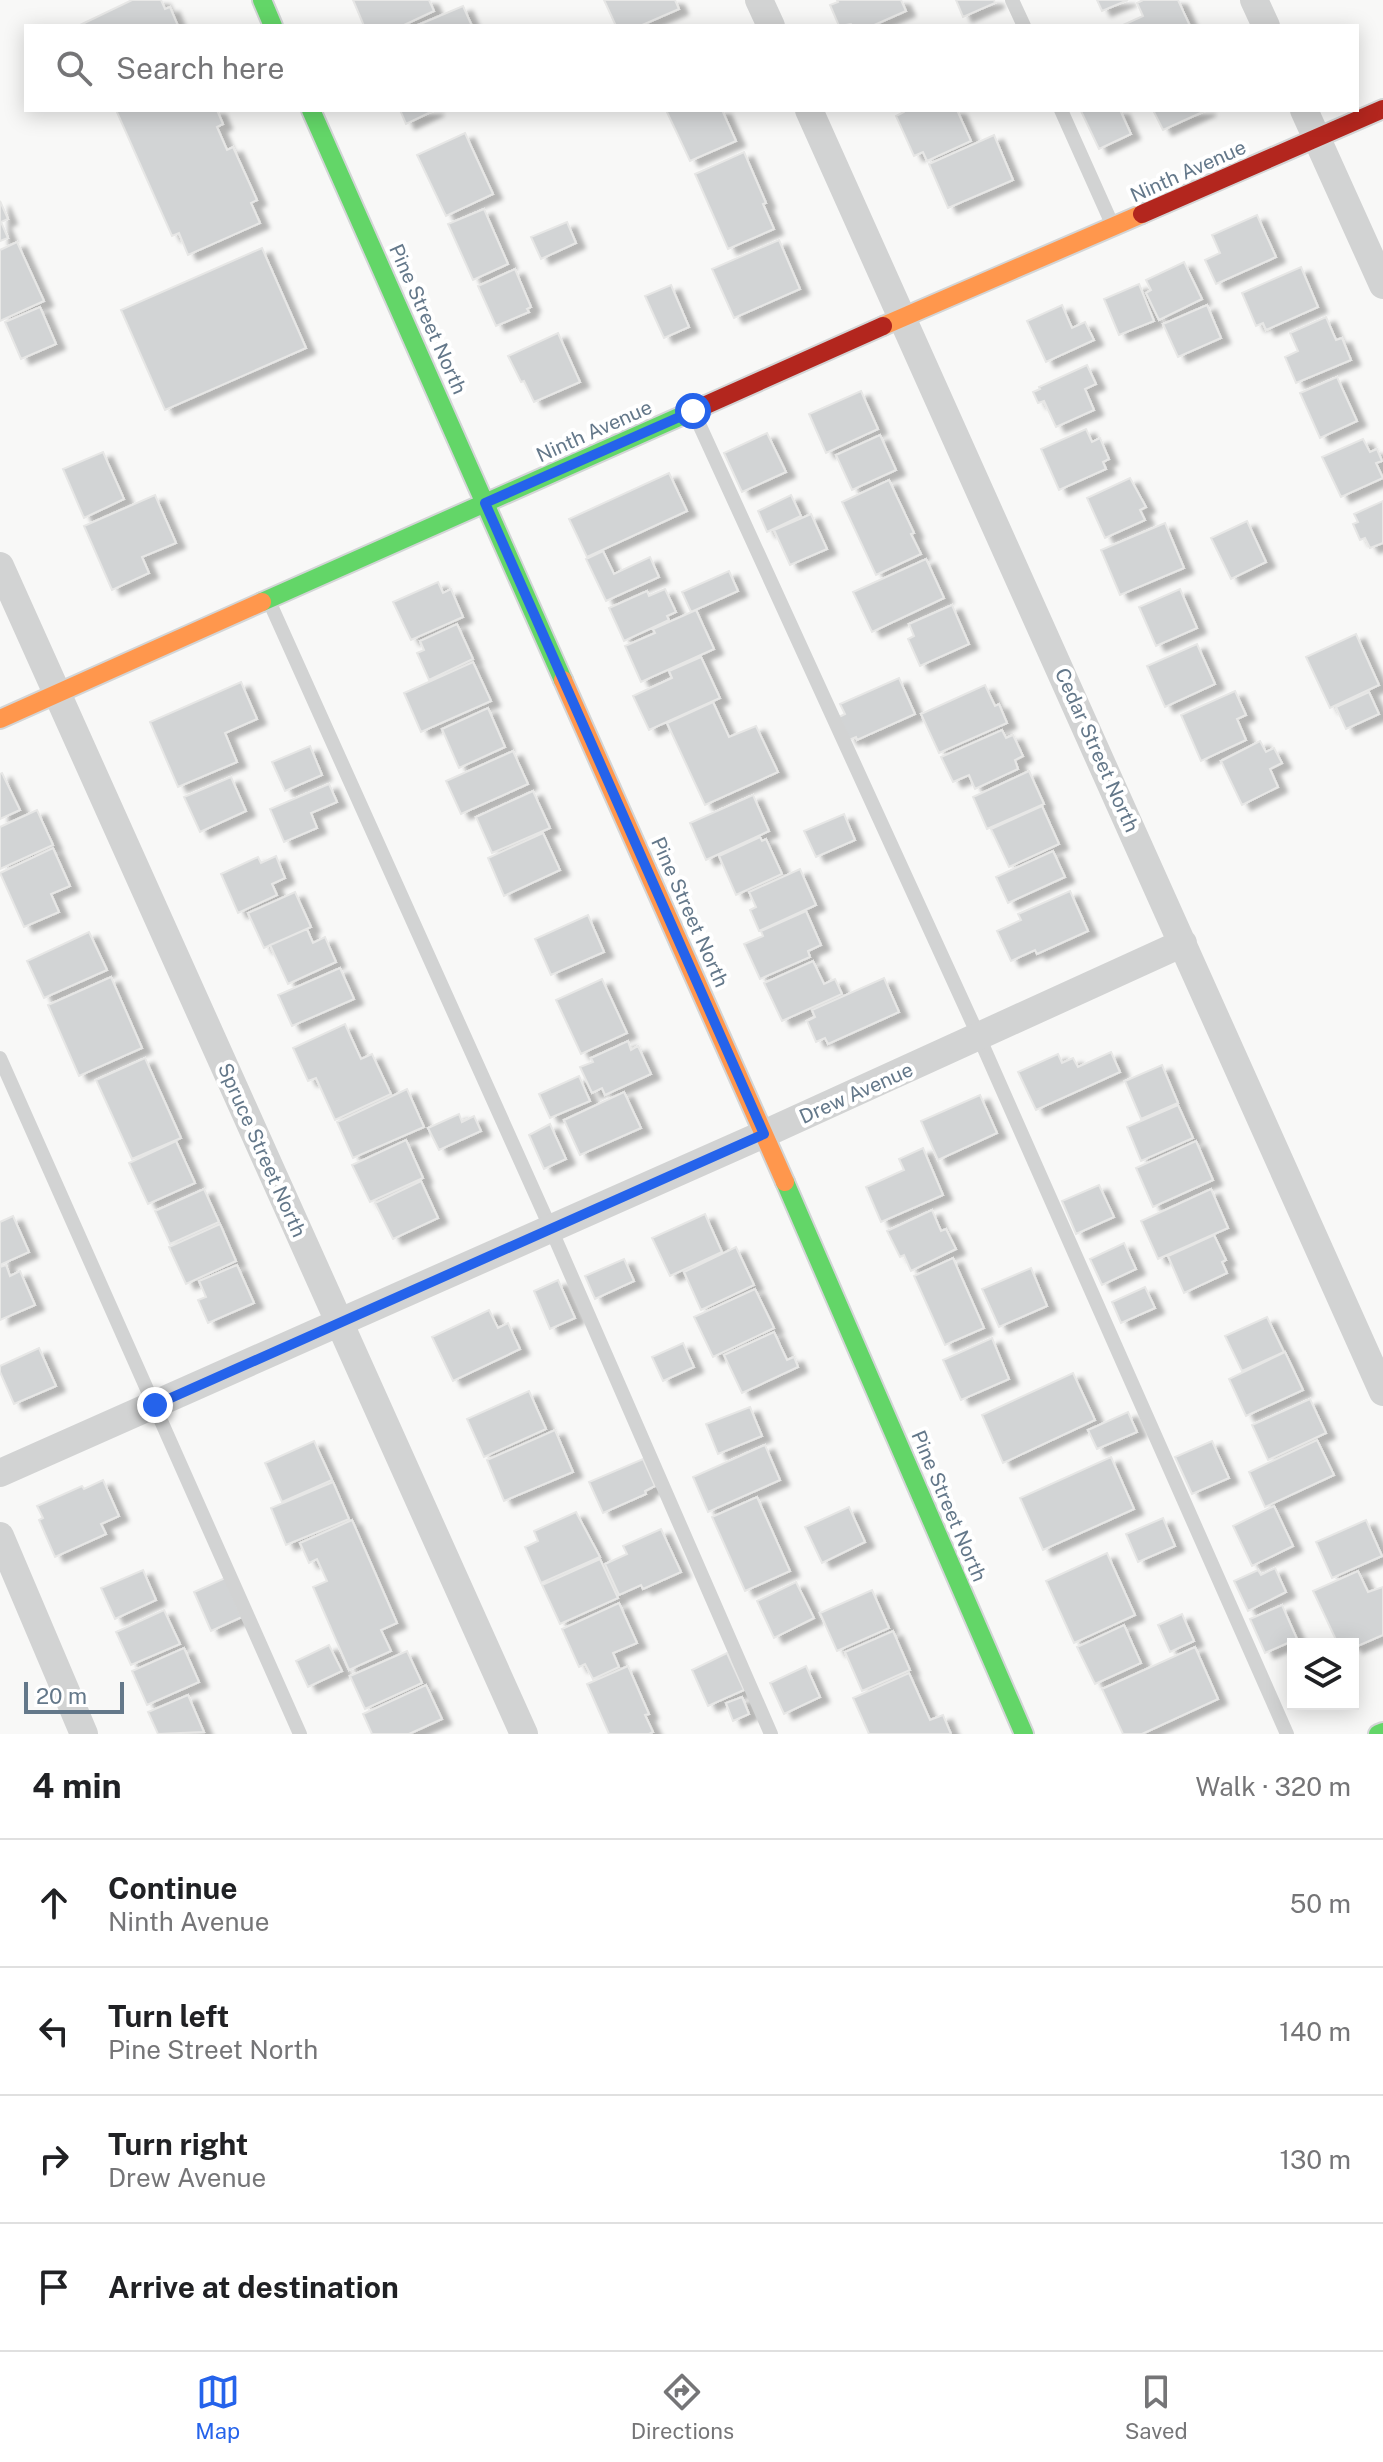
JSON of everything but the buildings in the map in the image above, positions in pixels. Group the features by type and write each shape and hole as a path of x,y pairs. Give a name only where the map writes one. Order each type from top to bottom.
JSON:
{"street":[{"path":"262,0 272,24"},
{"path":"759,0 770,24"},
{"path":"1254,0 1265,24"},
{"name":"Ninth Avenue","path":"0,719 903,317 1383,109"},
{"name":"Pine Street North","path":"312,112 764,1134 1024,1734"},
{"name":"Cedar Street North","path":"810,112 1383,1392"},
{"path":"1305,112 1383,285"},
{"name":"Spruce Street North","path":"0,566 524,1734"},
{"name":"Drew Avenue","path":"0,1473 764,1134 1183,943"},
{"path":"0,1536 84,1734"}],"lane":[{"path":"1012,0 1023,24"},
{"path":"1062,112 1114,228"},
{"path":"693,411 979,1037 1287,1734"},
{"path":"269,600 551,1229 771,1734"},
{"path":"0,1058 300,1734"}],"traffic: fast":[{"path":"262,0 272,24"},
{"path":"312,112 563,680"},
{"path":"262,602 706,405"},
{"path":"785,1182 1024,1734"},
{"path":"1378,1734 1383,1732"}],"traffic: slow":[{"path":"883,326 1142,214"},
{"path":"0,719 262,602"},
{"path":"563,680 785,1182"}],"traffic: jam":[{"path":"1142,214 1383,109"},
{"path":"706,405 883,326"}],"route":[{"path":"155,1405 764,1134 485,503 693,411"}]}
